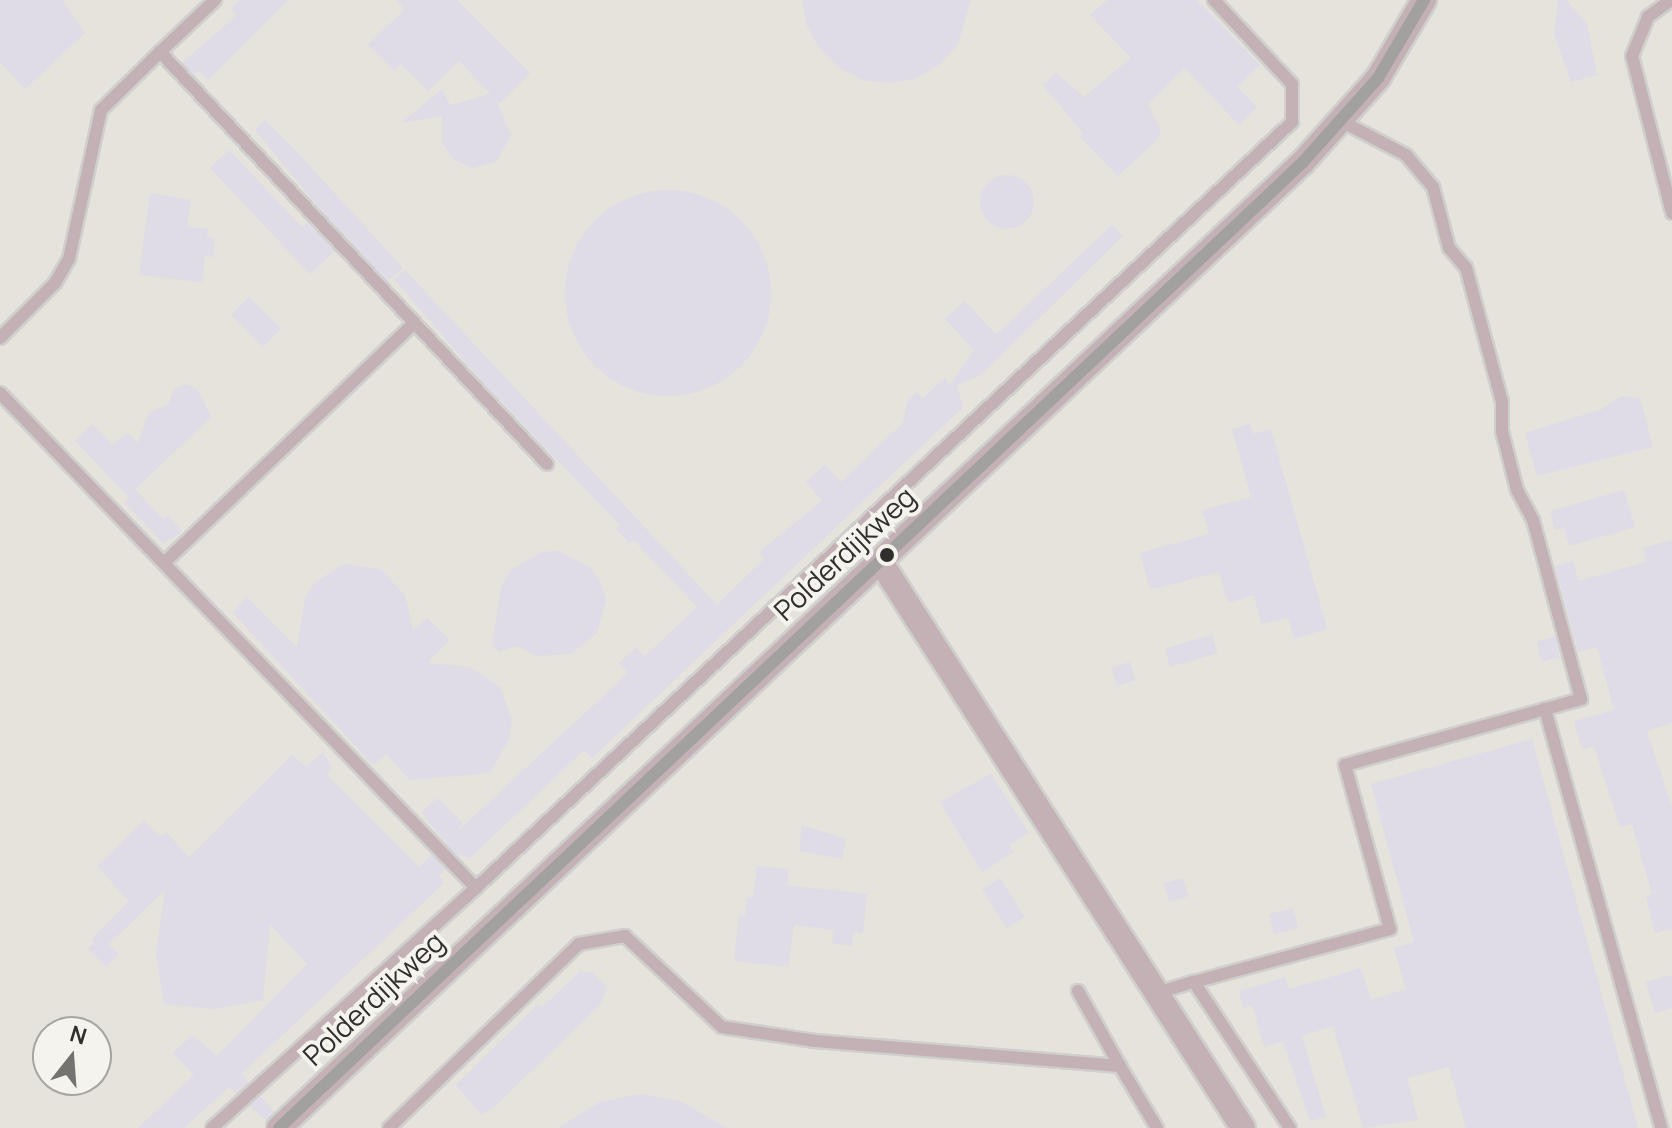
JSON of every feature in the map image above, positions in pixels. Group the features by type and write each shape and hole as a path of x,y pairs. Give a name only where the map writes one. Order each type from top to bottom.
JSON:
{"street":[{"name":"Polderdijkweg","path":"279,1128 1341,121 1378,78 1424,0"},
{"path":"880,561 1243,1128"}],"lane":[{"path":"0,338 55,283 69,259 101,110 215,0"},
{"path":"212,1128 476,888 1292,122 1292,84 1214,0"},
{"path":"1671,0 1648,17 1632,56 1672,213"},
{"path":"160,52 547,464"},
{"path":"1157,993 1390,929 1345,765 1581,699 1533,520 1517,490 1502,431 1502,402 1466,268 1449,248 1433,187 1422,168 1341,121"},
{"path":"166,561 414,323"},
{"path":"0,393 166,561 476,888"},
{"path":"1545,709 1661,1128"},
{"path":"389,1128 579,944 625,936 722,1027 815,1041 1120,1066"},
{"path":"1194,982 1290,1128"},
{"path":"1078,991 1157,1128"}],"shaded area":[{"path":"0,0 1672,0 1672,1128 0,1128"}],"building":[{"path":"0,0 62,0 85,33 25,89 0,62"},
{"path":"240,0 288,0 208,80 199,70 194,75 182,63 237,15 231,8"},
{"path":"396,0 457,0 530,73 500,103 495,98 511,135 496,162 473,168 454,160 442,143 442,116 401,123 442,89 450,105 491,94 459,61 428,91 401,64 394,71 368,45 405,9"},
{"path":"802,0 971,0 958,44 940,64 917,78 890,83 863,80 839,68 820,49 807,26"},
{"path":"1107,0 1197,0 1260,65 1237,87 1257,107 1239,125 1185,68 1148,104 1161,131 1156,141 1118,176 1080,137 1083,133 1043,85 1056,73 1084,97 1131,58 1090,15"},
{"path":"1558,0 1566,0 1587,24 1597,75 1571,82 1554,34"},
{"path":"265,120 403,268 387,281 321,210 255,130"},
{"path":"229,150 302,227 308,223 335,251 310,274 210,168"},
{"path":"1007,175 1026,183 1034,202 1026,221 1007,229 988,221 980,202 988,183"},
{"path":"668,190 707,198 741,220 763,254 771,293 763,332 741,366 707,388 668,396 629,388 595,366 573,332 565,293 573,254 595,220 629,198"},
{"path":"150,193 191,200 187,227 208,229 207,237 215,238 213,257 205,256 202,282 139,275"},
{"path":"1112,225 1123,236 981,375 957,385 963,407 592,758 584,750 470,858 456,855 422,812 437,798 462,822 458,831 628,673 619,663 636,647 645,656 697,607 634,540 630,544 616,529 620,525 486,386 394,279 405,270 717,605 764,559 760,551 822,501 806,482 825,465 841,482 903,423 907,402 917,392 923,398 945,378 950,385 974,350 945,319 965,301 996,335"},
{"path":"249,297 281,329 263,346 231,315"},
{"path":"187,384 198,390 211,417 128,496 75,441 92,424 112,445 128,433 138,443 149,412 168,405 174,389"},
{"path":"1621,396 1640,398 1653,447 1537,476 1525,433 1602,409"},
{"path":"1250,424 1253,434 1271,429 1327,629 1294,639 1288,618 1261,624 1254,595 1228,603 1219,572 1150,590 1140,553 1209,534 1202,510 1251,497 1232,429"},
{"path":"135,489 164,520 168,515 182,531 164,544 124,502"},
{"path":"1624,490 1635,527 1569,546 1564,528 1555,530 1550,511"},
{"path":"1672,540 1672,723 1647,731 1672,808 1672,929 1655,933 1646,896 1652,894 1632,824 1620,827 1594,746 1582,750 1574,721 1614,710 1597,647 1578,652 1555,566 1573,561 1578,581 1646,562 1643,548"},
{"path":"559,551 591,568 601,583 606,601 597,633 571,654 537,656 516,646 499,652 492,645 501,587 510,571 541,552"},
{"path":"344,564 380,569 405,595 413,630 427,618 450,640 427,663 470,667 500,687 512,721 509,739 490,773 410,780 386,754 373,765 233,613 247,597 297,647 305,599 314,583"},
{"path":"1212,635 1217,653 1170,667 1165,649"},
{"path":"1555,637 1560,657 1542,662 1537,642"},
{"path":"1130,662 1135,680 1117,686 1112,667"},
{"path":"1532,739 1638,1128 1466,1128 1449,1067 1407,1078 1418,1120 1363,1128 1333,1026 1302,1036 1326,1117 1310,1121 1283,1041 1264,1047 1252,1005 1243,1008 1239,991 1285,977 1289,989 1361,968 1371,1000 1406,989 1394,948 1414,942 1371,784"},
{"path":"323,752 332,768 326,774 419,867 432,855 445,869 439,876 444,883 241,1074 249,1083 237,1093 229,1087 184,1128 138,1128 194,1075 173,1053 192,1035 217,1056 307,964 270,924 263,1000 214,1009 164,1004 156,954 165,890 109,944 119,954 106,967 88,949 94,943 91,939 129,901 97,866 144,821 159,836 167,833 189,857 292,755 306,767"},
{"path":"991,774 1029,833 1009,845 1014,852 982,872 940,802"},
{"path":"802,825 846,839 842,859 799,851"},
{"path":"757,866 789,869 787,885 867,894 863,933 853,932 852,946 832,943 834,930 794,925 788,967 734,961 739,915 745,916 747,897 753,898"},
{"path":"1000,878 1024,917 1007,928 982,889"},
{"path":"1183,878 1188,896 1169,902 1164,884"},
{"path":"1293,908 1298,928 1274,934 1269,914"},
{"path":"581,971 593,973 607,987 600,1005 491,1110 481,1114 456,1085 538,1004 542,1007"},
{"path":"1672,975 1672,1008 1655,1013 1646,982"},
{"path":"640,1094 680,1101 727,1128 558,1128 600,1102"},
{"path":"260,1096 274,1112 266,1120 250,1106"}],"transit line":[{"path":"279,1128 1303,162 1378,78 1424,0"}]}
